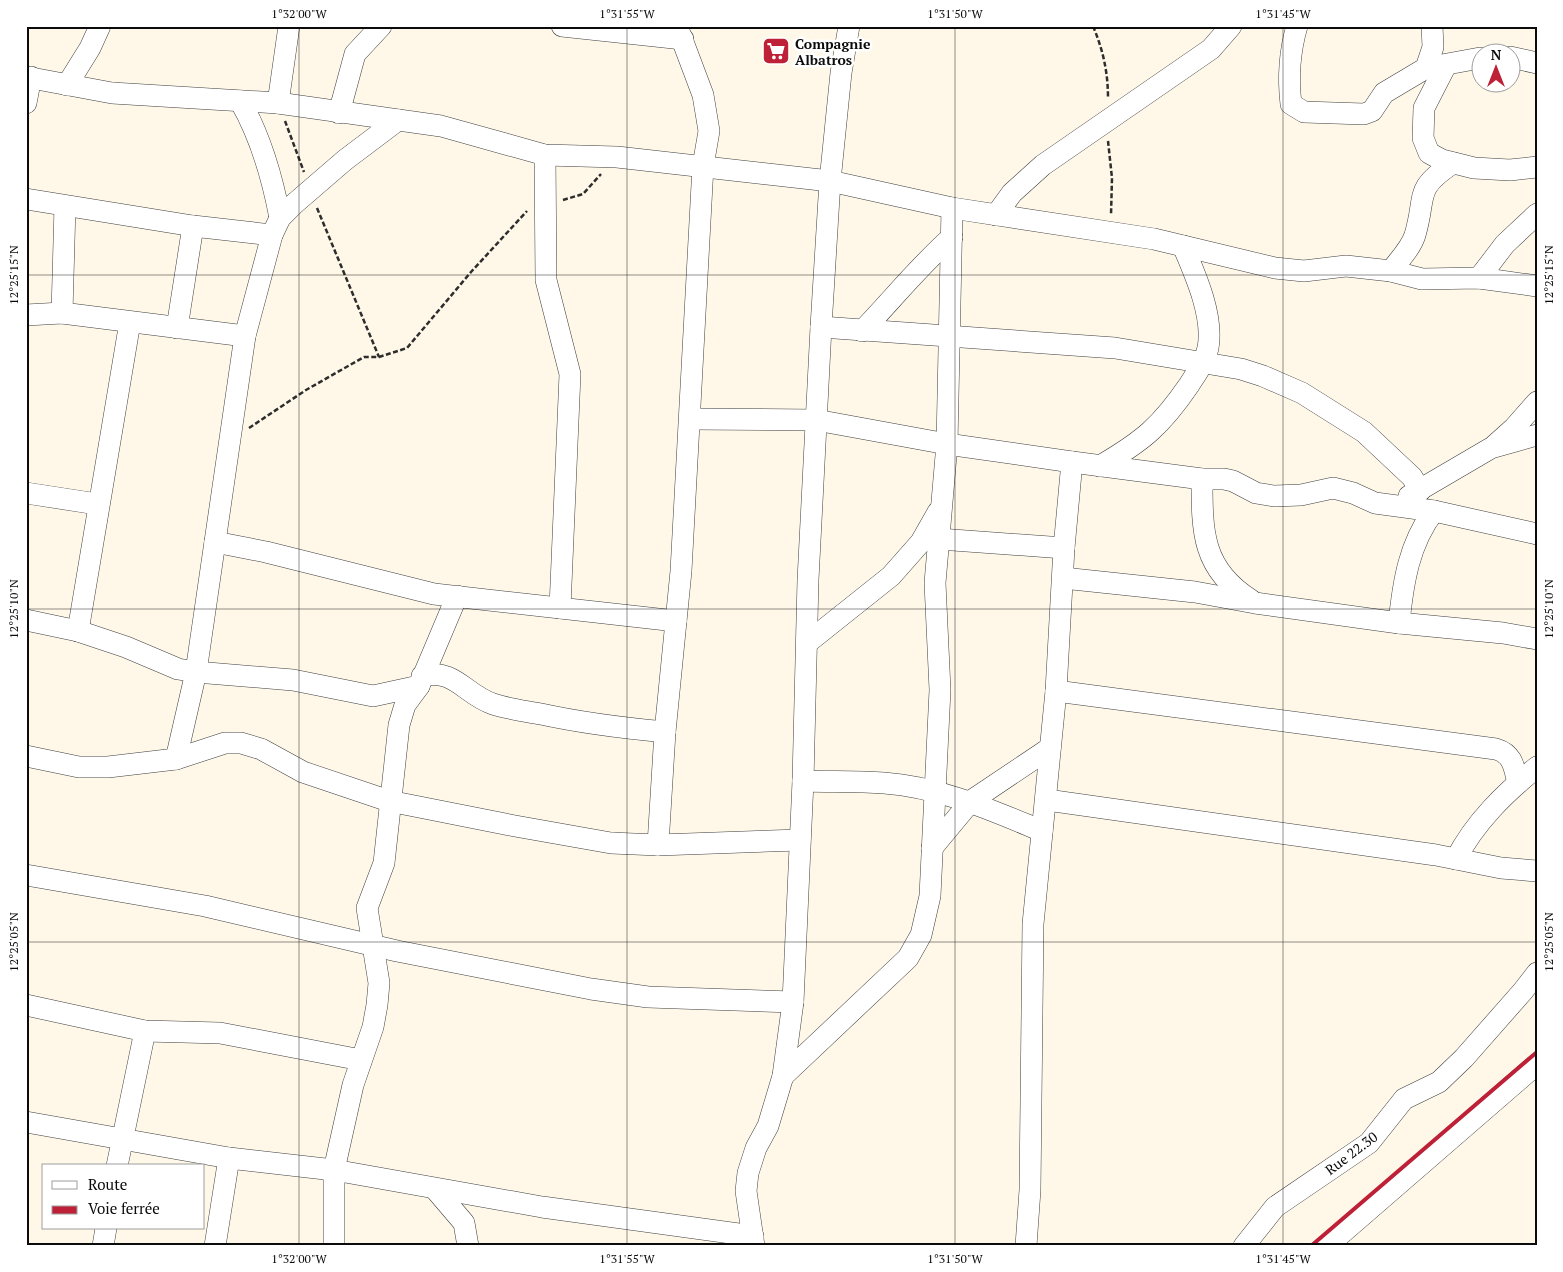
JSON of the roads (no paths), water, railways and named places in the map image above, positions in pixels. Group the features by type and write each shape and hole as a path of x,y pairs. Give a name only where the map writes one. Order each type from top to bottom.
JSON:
{"street":[{"path":"67,85 100,26"},
{"path":"278,103 289,26"},
{"path":"339,113 355,54 381,26"},
{"path":"562,26 680,33 703,95 706,113 708,131 703,166 690,419 658,845"},
{"path":"26,1122 229,1158 334,1170 435,1189 753,1241 746,1191 748,1173 756,1148 768,1126 783,1076 793,1002 803,781 806,643 821,327 830,181 841,73 849,26"},
{"path":"996,215 1012,193 1043,165 1211,49 1231,26"},
{"path":"1297,26 1292,50 1289,90 1291,104 1304,112 1364,114 1372,111 1384,93 1436,67 1470,60"},
{"path":"1432,26 1436,67 1424,108 1423,138 1429,153 1453,163 1474,168 1510,170 1537,167"},
{"path":"1520,59 1537,63"},
{"path":"26,103 28,77 112,93 278,103 442,126 545,155 617,157 830,181 952,208 1154,239 1275,268 1304,271 1346,266 1391,271 1422,279 1479,278 1537,286"},
{"path":"176,759 196,672 245,336 276,226 272,177 253,123 240,100"},
{"path":"26,199 193,226 276,226 310,190 345,160 398,120"},
{"path":"545,155 546,280 570,374 560,608"},
{"path":"1391,271 1414,236 1426,185 1433,176 1453,163"},
{"path":"62,313 65,206"},
{"path":"783,1076 908,958 921,936 930,896 940,690 935,607 940,509 947,444 952,208"},
{"path":"1479,278 1505,244 1537,214"},
{"path":"177,328 193,226"},
{"path":"862,331 891,301 924,260 952,237"},
{"path":"1100,466 1130,449 1160,424 1204,362 1208,347 1202,294 1182,246"},
{"path":"26,315 62,313 245,336"},
{"path":"78,631 97,504 130,322"},
{"path":"821,327 1116,348 1204,362 1263,376 1302,393 1364,432 1412,477 1420,491"},
{"path":"1390,505 1420,491 1491,448 1514,428 1537,402"},
{"path":"690,419 816,420 947,444 1100,466 1233,481 1256,493 1274,496 1301,495 1333,488 1352,493 1375,503 1434,511 1537,534"},
{"path":"1491,448 1537,435"},
{"path":"1026,1246 1030,1190 1033,924 1047,800 1056,691 1064,548 1072,462"},
{"path":"1202,479 1202,503 1208,552 1224,580 1234,590 1255,603"},
{"path":"26,494 97,504"},
{"path":"806,643 891,576 921,542 940,509"},
{"path":"1399,623 1405,582 1416,538 1434,511"},
{"path":"939,539 1064,548"},
{"path":"215,542 266,552 434,594 676,621"},
{"path":"1063,578 1186,590 1255,603 1399,623 1511,634 1537,639"},
{"path":"334,1246 334,1170 361,1060 373,1027 377,1005 379,983 367,908 384,863 389,801 401,715 405,704 420,681 457,596"},
{"path":"26,620 78,631 126,647 178,669 293,680 373,696 420,681 435,673 444,674 481,700 512,709 615,727 665,732"},
{"path":"1056,691 1496,748 1504,751 1512,759 1518,783"},
{"path":"26,756 79,766 108,767 176,759 225,744 241,743 262,749 303,772 389,801 612,843 658,845 800,840"},
{"path":"932,848 971,801 1050,748"},
{"path":"1456,859 1473,830 1518,783 1537,767"},
{"path":"803,781 884,783 934,792 971,801 1042,831"},
{"path":"1047,800 1456,859 1501,868 1537,871"},
{"path":"26,875 205,906 373,945 591,989 648,997 793,1002"},
{"name":"Rue 22.30","path":"1244,1246 1275,1207 1369,1143 1404,1099 1439,1082 1464,1058 1523,992 1536,974"},
{"path":"26,1005 145,1031 220,1033 361,1060"},
{"path":"117,1164 145,1031"},
{"path":"1327,1246 1537,1064"},
{"path":"215,1246 229,1158"},
{"path":"435,1189 464,1223 468,1246"},
{"path":"103,1246 106,1230"}],"railway":[{"path":"1311,1246 1537,1052"}],"place":[{"name":"Compagnie Albatros","path":"776,51"}]}
